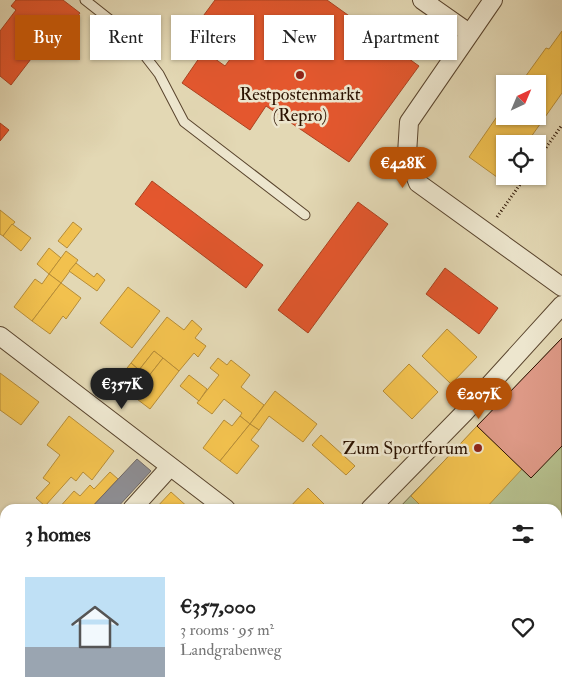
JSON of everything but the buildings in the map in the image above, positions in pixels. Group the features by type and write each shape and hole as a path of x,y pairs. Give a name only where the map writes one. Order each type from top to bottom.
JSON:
{"street":[{"path":"422,0 469,33"},
{"path":"493,0 409,122 407,154 418,183 562,287"},
{"path":"375,504 464,413 562,306"},
{"path":"0,336 219,504"},
{"path":"137,504 170,467"}],"lane":[{"path":"85,0 128,34 159,74 184,122 305,215"}],"path":[{"path":"546,148 562,125"},
{"path":"486,233 520,185"}],"green space":[{"path":"562,338 562,504 403,504"}],"place":[{"name":"Restpostenmarkt (Repro)","path":"300,75"},
{"name":"Zum Sportforum","path":"478,448"}]}
